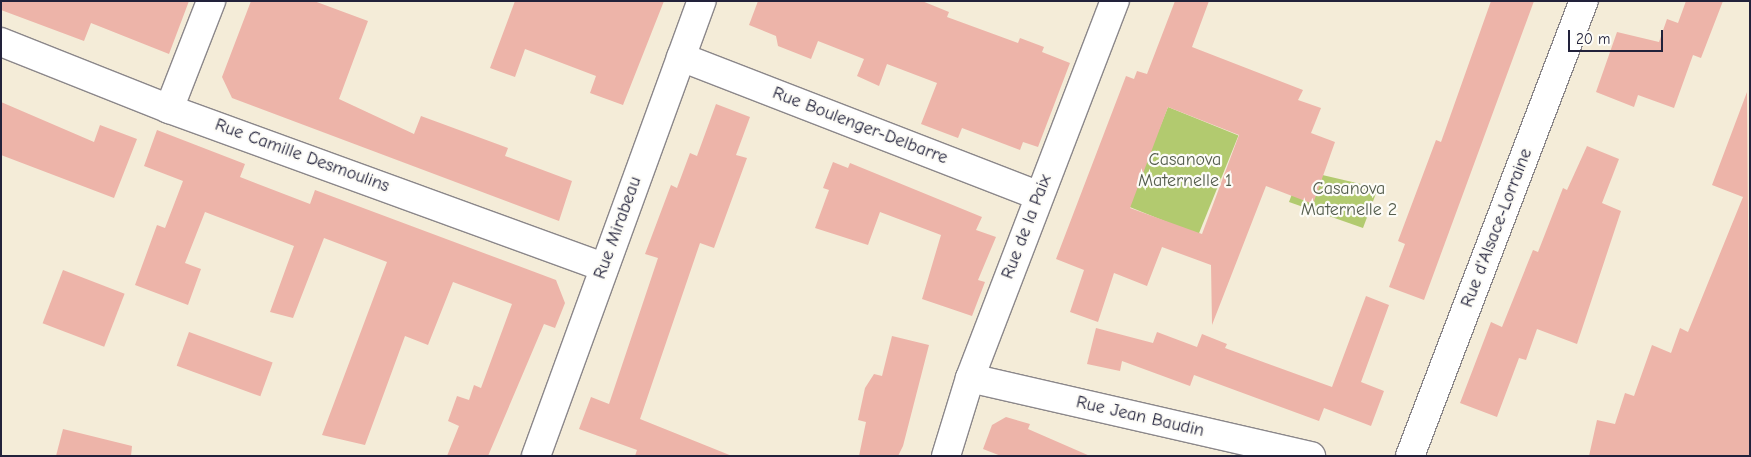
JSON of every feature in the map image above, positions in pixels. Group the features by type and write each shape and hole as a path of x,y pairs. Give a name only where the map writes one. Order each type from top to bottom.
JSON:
{"street":[{"path":"170,109 210,1"},
{"name":"Rue Mirabeau","path":"536,456 702,1"},
{"name":"Rue de la Paix","path":"946,456 970,378 1115,1"},
{"name":"Rue d'Alsace-Lorraine","path":"1410,456 1584,1"},
{"name":"Rue Camille Desmoulins","path":"1,42 170,109 604,267"},
{"name":"Rue Boulenger-Delbarre","path":"680,57 1039,196"},
{"name":"Rue Jean Baudin","path":"970,378 1311,456"}],"green space":[{"name":"Casanova Maternelle 1","path":"1168,107 1238,135 1198,235 1128,206"},
{"name":"Casanova Maternelle 2","path":"1301,170 1378,188 1363,228 1289,202"}],"building":[{"path":"1,1 189,1 169,54 91,23 84,41 1,10"},
{"path":"251,1 314,1 368,21 339,99 414,134 421,116 508,148 505,156 572,181 559,221 232,98 222,77"},
{"path":"515,1 664,1 623,105 590,93 596,76 525,49 515,77 490,68"},
{"path":"758,1 922,1 949,12 947,17 1018,43 1020,38 1044,47 1042,52 1070,63 1038,147 1023,142 1020,150 962,128 958,138 921,124 937,83 887,64 879,86 857,76 864,59 818,41 811,59 778,46 776,36 749,25"},
{"path":"1175,1 1209,1 1192,47 1303,90 1298,100 1321,108 1311,133 1335,142 1313,204 1266,186 1212,325 1211,265 1162,247 1147,286 1114,273 1098,322 1070,312 1084,270 1056,259 1126,76 1134,79 1137,71 1147,74","holes":["1168,107 1239,135 1202,234 1130,208"]},
{"path":"1491,1 1534,1 1424,300 1389,287 1405,244 1398,241 1436,140 1441,142"},
{"path":"1686,1 1723,1 1701,58 1693,55 1674,108 1638,95 1634,107 1596,92 1617,32 1659,42 1667,19 1678,23"},
{"path":"1747,92 1750,456 1589,456 1597,420 1615,424 1625,393 1634,396 1652,345 1671,353 1680,328 1688,332 1743,197 1712,185"},
{"path":"1,102 94,142 100,125 137,139 114,198 1,155"},
{"path":"716,104 750,117 736,155 747,158 714,248 700,243 640,419 732,456 635,456 637,450 579,429 591,397 609,404 658,258 645,254 671,185 677,188 690,153 697,156"},
{"path":"157,130 245,164 240,177 310,204 315,190 556,280 565,303 555,328 544,324 488,456 447,456 459,426 448,421 457,396 469,400 474,385 481,388 512,304 453,282 428,345 405,336 365,445 322,435 387,262 324,238 293,318 270,312 294,246 205,212 185,263 201,269 188,305 135,285 157,225 165,228 183,181 144,166"},
{"path":"1587,146 1619,159 1602,203 1621,211 1577,344 1537,329 1526,360 1519,358 1497,417 1460,403 1491,322 1502,327 1533,250 1538,252 1563,188 1567,190"},
{"path":"833,162 848,168 850,163 982,217 976,230 996,237 978,280 985,282 972,316 922,299 941,235 880,212 868,245 815,228 829,190 823,188"},
{"path":"63,270 125,294 104,347 43,323"},
{"path":"1366,296 1389,305 1361,382 1384,391 1371,426 1324,408 1319,421 1194,375 1190,386 1122,361 1120,371 1087,364 1096,328 1153,343 1157,332 1197,347 1202,334 1227,344 1225,348 1332,387"},
{"path":"189,332 273,362 260,396 177,366"},
{"path":"892,336 929,345 903,446 898,456 859,456 866,422 858,420 865,388 874,374 882,376"},
{"path":"1006,417 1030,424 1028,429 1090,456 1001,456 983,449 992,425"},
{"path":"63,429 132,446 131,456 56,456"}]}
